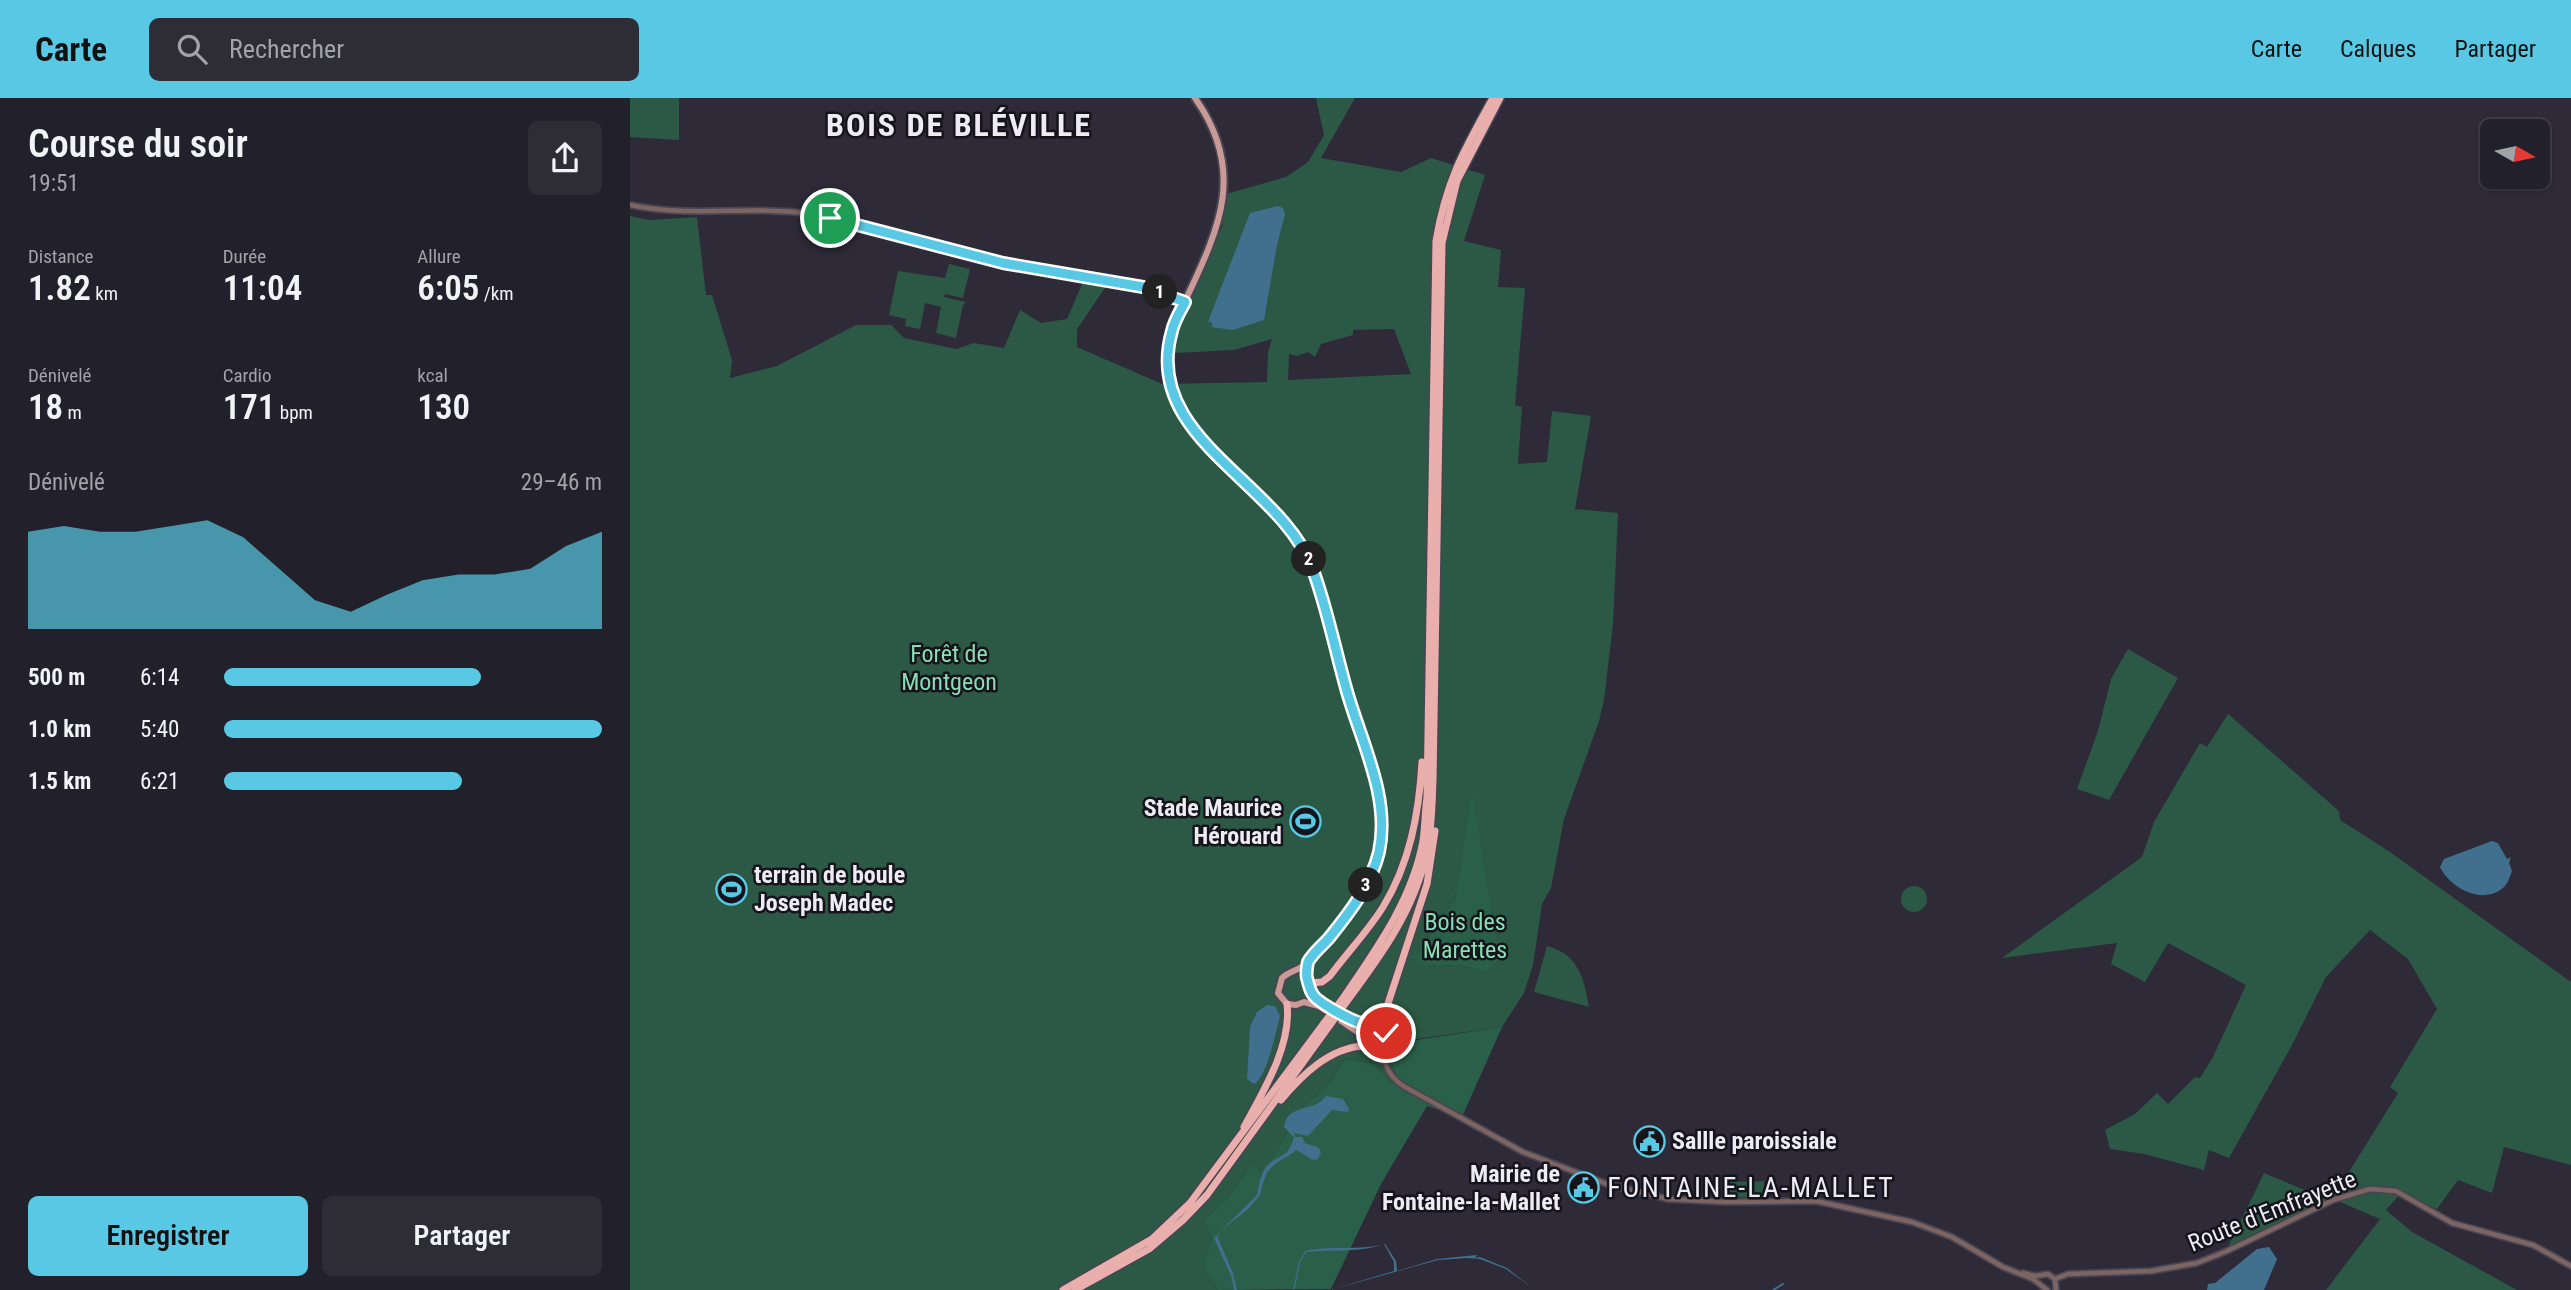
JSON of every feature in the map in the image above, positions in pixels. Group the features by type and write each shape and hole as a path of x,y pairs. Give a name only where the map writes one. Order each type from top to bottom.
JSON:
{"highway":[{"path":"1343,1002 1392,923 1416,866 1423,841 1427,797 1436,241 1444,198 1455,167 1493,98"},
{"path":"1063,1290 1152,1238 1190,1203 1396,932 1418,883 1431,828 1442,243 1457,181 1500,98"},
{"path":"1309,984 1322,982 1330,976 1383,908 1399,875 1413,834 1420,797 1428,671"},
{"path":"1381,1025 1381,1017 1427,884 1433,853 1436,798 1434,721"},
{"path":"1227,1156 1274,1069 1285,1030 1287,1004"},
{"path":"1075,1290 1123,1265 1167,1235 1206,1195 1327,1024"},
{"path":"1240,1149 1305,1072 1340,1053 1367,1048"}],"main road":[{"path":"1195,98 1216,139 1224,189 1217,231 1173,326 1168,351 1169,380 1174,398 1188,423 1276,512 1304,548 1317,581 1356,726 1379,791 1381,827 1379,851 1373,869 1352,908 1308,962 1296,972 1286,974 1279,982 1278,993 1287,1004 1304,1002 1318,1006 1359,1033 1367,1048 1382,1046 1387,1037 1381,1025 1373,1022 1365,1025 1359,1033"},
{"path":"1304,1002 1309,984 1308,962"},
{"path":"1296,972 1309,984 1317,999 1365,1025"}],"street":[{"path":"630,205 669,212 783,211 812,214 1003,263 1143,287 1185,302"},
{"path":"1382,1046 1385,1063"},
{"path":"1367,1048 1385,1063 1398,1083 1523,1152 1592,1179 1668,1199 1726,1202 1802,1200 1829,1203 1912,1222 1943,1233 2047,1290 2055,1288 2054,1279 2048,1274 2042,1276 2015,1272"},
{"name":"Route d'Emfrayette","path":"2054,1279 2068,1274 2151,1271 2197,1263 2228,1251 2333,1200 2370,1189 2396,1191 2452,1223 2520,1241 2544,1250 2571,1266"},
{"path":"2039,1284 2042,1276"}],"green space":[{"path":"630,98 679,98 679,140 630,137"},
{"name":"Forêt de Montgeon","path":"1316,98 1355,98 1321,158 1401,172 1431,158 1485,175 1464,241 1501,250 1498,287 1525,288 1515,405 1522,407 1518,464 1547,462 1552,411 1591,416 1575,509 1618,513 1613,624 1604,700 1564,819 1551,888 1542,904 1533,965 1524,993 1502,1027 1395,1042 1388,1055 1397,1076 1391,1086 1375,1064 1345,1059 1326,1088 1304,1105 1262,1177 1253,1162 1226,1200 1203,1221 1212,1238 1203,1265 1218,1290 630,1290 630,216 649,220 697,217 706,295 712,295 732,360 730,378 777,366 856,325 891,325 904,338 956,349 974,343 1004,348 1020,310 1041,323 1067,319 1083,282 1107,285 1077,329 1077,347 1162,384 1267,382 1268,352 1272,339 1234,350 1174,353 1172,337 1222,227 1226,194 1286,177 1308,162 1324,135","holes":["1394,329 1411,374 1288,380 1289,354 1297,356 1308,352 1315,357 1321,344 1353,335 1353,330","1472,795 1496,935 1487,972 1458,965 1425,966 1416,956 1455,899"]},
{"path":"949,264 970,269 963,298 945,294 944,297 966,302 956,338 936,333 941,307 925,303 920,329 905,326 906,319 889,315 898,271 945,278"},
{"path":"2128,649 2178,678 2109,800 2077,789 2098,731 2111,679"},
{"path":"2228,714 2339,811 2340,820 2390,852 2571,982 2571,1165 2504,1147 2492,1193 2458,1180 2437,1209 2401,1193 2386,1210 2412,1232 2517,1290 2326,1290 2380,1219 2333,1199 2228,1247 2264,1173 2314,1194 2326,1190 2331,1194 2339,1188 2398,1093 2390,1087 2437,1009 2408,959 2370,930 2326,977 2291,1047 2229,1158 2209,1150 2204,1170 2144,1154 2110,1149 2105,1130 2135,1114 2157,1093 2168,1104 2195,1077 2200,1078 2213,1057 2246,985 2168,943 2145,982 2111,964 2117,943 2002,958 2142,857 2154,822 2200,743 2207,747"},
{"name":"Bois des Marettes","path":"1472,791 1496,935 1496,962 1487,972 1458,965 1425,966 1418,962 1416,956 1455,899"},
{"path":"1914,886 1923,890 1927,899 1923,908 1914,912 1905,908 1901,899 1905,890"},
{"path":"1547,946 1573,961 1582,977 1589,1007 1534,992"},
{"path":"1502,1027 1462,1117 1427,1106 1381,1184 1331,1289 1218,1290 1203,1265 1212,1238 1203,1221 1226,1200 1253,1162 1262,1176 1304,1105 1326,1088 1345,1059 1375,1064 1391,1085 1397,1076 1388,1054 1390,1044"},
{"path":"1764,1181 1765,1196 1762,1198 1730,1197 1730,1182"}],"water":[{"path":"1278,206 1283,208 1285,214 1264,320 1233,330 1211,327 1213,325 1210,321 1208,323 1209,319 1250,213"},
{"path":"2492,841 2498,843 2507,859 2511,857 2509,863 2512,871 2509,879 2497,892 2478,895 2468,892 2451,882 2440,867 2444,859"},
{"path":"1267,1005 1275,1006 1280,1016 1267,1063 1259,1080 1254,1084 1247,1079 1250,1027 1257,1012"},
{"path":"1326,1096 1343,1099 1349,1109 1348,1112 1332,1110 1308,1136 1294,1133 1295,1137 1302,1137 1305,1143 1319,1148 1321,1153 1318,1159 1313,1160 1296,1150 1272,1166 1257,1199 1226,1226 1257,1195 1266,1167 1289,1150 1294,1137 1284,1127 1288,1116 1317,1104"},
{"path":"1226,1226 1217,1236 1233,1273 1237,1290 1234,1290 1232,1278 1214,1238"},
{"path":"1384,1244 1396,1261 1397,1271 1437,1259 1477,1255 1475,1258 1480,1257 1507,1268 1532,1288 1506,1269 1480,1259 1467,1258 1438,1260 1330,1290 1394,1271 1394,1262"},
{"path":"1382,1245 1356,1250 1306,1252 1300,1262 1293,1290 1299,1262 1305,1251"},
{"path":"2269,1247 2277,1259 2264,1290 2207,1290 2208,1284 2215,1283 2257,1249"}],"waterway":[{"path":"1773,1290 1783,1284"}],"place":[{"name":"Stade Maurice Hérouard","path":"1305,822"},
{"name":"terrain de boule Joseph Madec","path":"731,889"},
{"name":"Sallle paroissiale","path":"1649,1141"},
{"name":"Mairie de Fontaine-la-Mallet","path":"1583,1188"}],"district":[{"name":"BOIS DE BLÉVILLE","path":"959,125"},
{"name":"FONTAINE-LA-MALLET","path":"1751,1187"}],"route":[{"path":"830,218 1003,263 1143,287 1185,302 1173,326 1168,351 1167,366 1174,398 1188,423 1276,512 1304,548 1317,581 1356,726 1379,791 1381,827 1379,851 1373,869 1365,888 1347,916 1308,962 1310,992 1353,1020 1365,1025 1373,1022 1381,1025 1386,1033"}]}
